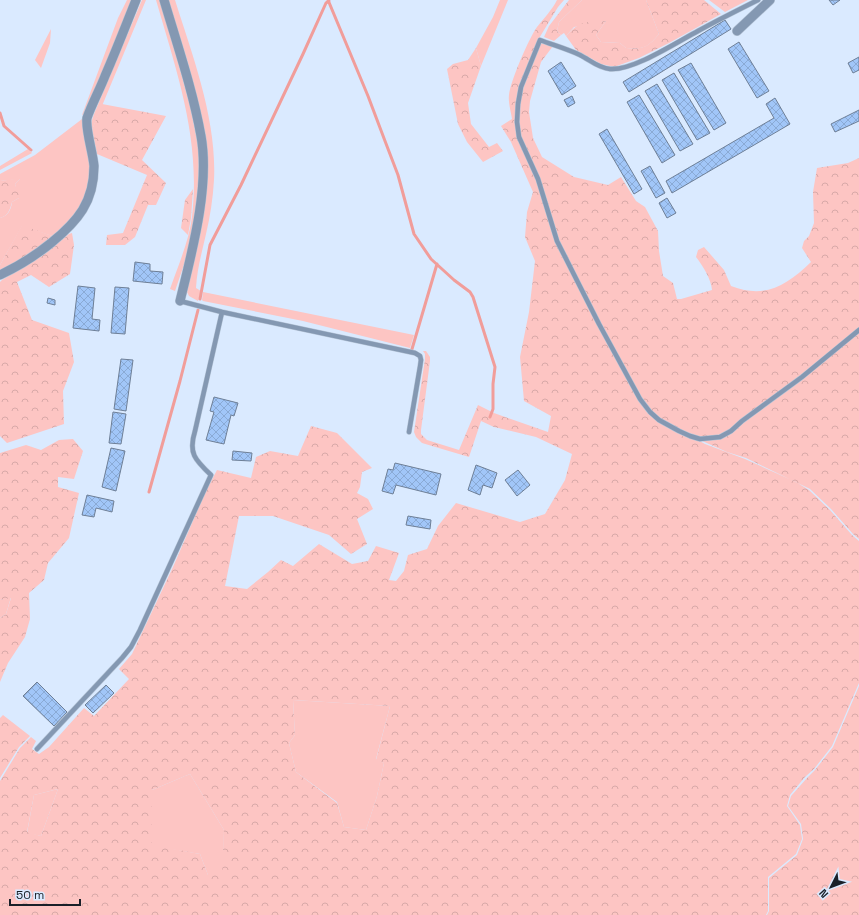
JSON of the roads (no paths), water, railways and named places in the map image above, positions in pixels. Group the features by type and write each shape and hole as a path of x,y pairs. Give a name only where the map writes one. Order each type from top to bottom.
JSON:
{"street":[{"path":"0,275 34,257 76,221 82,212 94,174 87,129 88,117 110,67 136,0"},
{"path":"164,0 186,75 201,136 203,166 202,192 193,248 180,301"},
{"path":"737,31 770,0"}],"lane":[{"path":"758,0 632,66 622,69 602,68 580,55 540,40 521,87 517,110 519,137 538,178 557,241 599,324 640,399 650,412 659,420 679,431 700,439 720,437 731,431 742,421 802,377 859,330"},
{"path":"180,301 222,312 415,353 420,356 420,367 410,432"},
{"path":"37,749 131,648 211,475 192,454 191,442 195,431 222,312"}],"waterway":[{"path":"328,0 368,96 398,175 414,234 431,259 470,292 473,297 495,367 493,409 490,417"},
{"path":"200,299 210,245 241,185 326,3 329,1"},
{"path":"0,113 4,126 31,150"},
{"path":"412,349 437,264"},
{"path":"149,492 198,310"}]}
